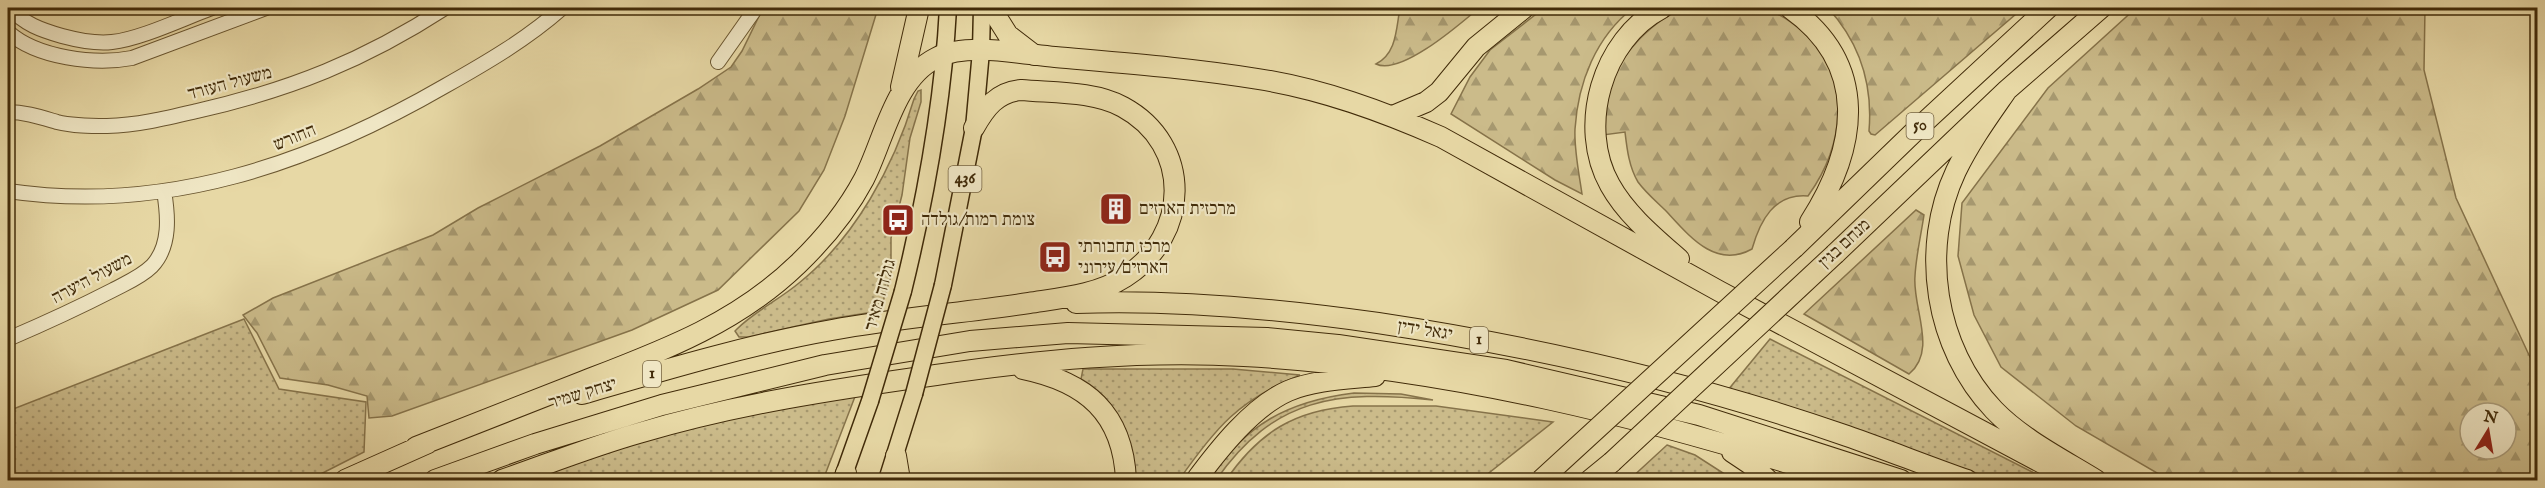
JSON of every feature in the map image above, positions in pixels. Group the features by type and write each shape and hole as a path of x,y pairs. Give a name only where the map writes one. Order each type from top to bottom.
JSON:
{"highway":[{"path":"897,104 919,8"},
{"path":"991,8 1008,34 1034,55"},
{"path":"1393,116 1426,102 1439,92 1476,47 1524,8"},
{"path":"1662,8 1641,22 1616,54 1605,75 1595,116 1599,160 1610,185 1629,212 1683,263 1719,291"},
{"path":"1790,8 1822,37 1833,52 1842,73 1847,94 1849,122 1846,145 1832,184 1794,248"},
{"name":"מנחם בגין","path":"1541,480 1794,248 2048,8"},
{"name":"מנחם בגין","path":"1590,480 1835,254 2007,90 2101,8"},
{"path":"416,447 684,342 733,315 796,267 842,215 863,180 897,104 916,72 945,54 981,51 1186,69 1260,79 1313,91 1393,116 1441,136 1719,291 2074,480"},
{"path":"972,312 1078,294 1095,290 1124,278 1152,255 1162,241 1170,224 1175,190 1168,158 1151,131 1131,112 1108,100 1021,90 1011,91 989,105 974,128"},
{"path":"2007,90 1956,172 1941,213 1936,256 1939,302 1950,342 1970,377 1994,410 2028,437 2096,480"},
{"name":"יגאל ידין","path":"972,312 1111,302 1213,306 1348,319 1454,335 1609,366 1735,401 1846,435 1967,480"},
{"name":"יצחק שמיר","path":"345,480 416,447 567,398 716,356 832,330 972,312"},
{"name":"יגאל ידין","path":"970,341 1068,333 1226,337 1338,345 1438,359 1581,386 1699,415 1901,480"},
{"name":"יצחק שמיר","path":"435,480 535,444 662,405 825,364 970,341"},
{"path":"502,480 639,433 822,391 999,366 1098,356 1188,354 1290,359 1398,372 1490,388 1628,418 1706,438 1842,480"},
{"path":"999,366 1037,372 1061,379 1092,398 1115,431 1121,447 1126,480"},
{"path":"1196,480 1235,432 1270,402 1288,391 1306,386 1398,372"},
{"path":"1706,438 1750,464 1768,480"},
{"path":"896,456 900,480"},
{"path":"1598,480 1612,462"}],"main road":[{"name":"גולדה מאיר","path":"844,478 903,291 919,226 937,131 948,8"},
{"name":"436","path":"887,480 914,394 943,285 974,128 981,51 982,8"}],"street":[{"path":"10,8 30,25 50,33 111,43 212,8"},
{"path":"8,32 21,42 44,51 79,59 112,61 132,58 266,8"},
{"name":"משעול העזרד","path":"8,112 28,113 59,122 109,126 144,123 240,102 337,68 445,8"},
{"name":"החורש","path":"8,192 62,197 164,191 208,185 264,170 302,156 416,103 503,51 562,8"},
{"path":"718,62 756,8"},
{"name":"משעול היערה","path":"8,339 75,310 140,276 153,265 163,248 167,231 168,215 164,191"}],"green space":[{"path":"1748,6 1765,9 1781,16 1804,33 1820,51 1830,70 1836,91 1838,113 1835,134 1820,176 1808,196 1796,196 1777,204 1759,228 1752,249 1739,254 1715,253 1695,240 1638,182 1630,164 1625,132 1603,135 1607,93 1621,62 1629,50 1650,29 1686,8"},
{"path":"763,8 878,8 845,116 824,170 799,211 718,290 632,330 392,416 369,418 367,396 328,385 280,378 257,333 243,315 273,298 433,235 478,208 600,146 698,89 731,67 742,51"},
{"path":"1400,8 1479,8 1445,36 1415,56 1387,66 1376,64 1388,54 1392,47"},
{"path":"1544,8 1633,8 1620,20 1599,47 1580,94 1575,137 1582,194 1555,180 1451,114 1470,77 1490,50"},
{"path":"1828,8 2023,8 1875,135 1869,131 1869,97 1862,65 1848,35"},
{"path":"2136,8 2425,8 2424,70 2456,198 2537,369 2537,480 2169,480 2076,426 2001,367 1974,315 1958,256 1962,203 2048,88"},
{"path":"921,90 921,102 910,138 902,195 891,238 891,276 880,311 739,337 735,331 737,329 792,289 819,265 855,223 884,175 914,99"},
{"path":"1916,210 1924,215 1915,276 1923,341 1922,353 1909,374 1804,314"},
{"path":"244,319 279,389 366,402 364,452 309,480 8,480 8,411"},
{"path":"1770,339 2048,480 1997,480 1728,390"},
{"path":"1083,369 1233,369 1300,375 1261,394 1230,417 1217,430 1179,480 1133,480 1121,422 1106,399 1081,379"},
{"path":"1354,393 1401,394 1433,400 1367,397 1337,399 1310,405 1285,416 1261,431 1238,452 1216,480 1209,480 1238,444 1271,418 1309,402"},
{"path":"856,394 823,480 518,480 638,441 704,423"},
{"path":"1353,406 1436,406 1553,422 1480,480 1226,480 1252,449 1280,426 1313,412"},
{"path":"1667,445 1695,455 1734,480 1629,480"}],"place":[{"name":"מרכזית הארזים","path":"1116,209"},
{"name":"צומת רמות/גולדה","path":"898,220"},
{"name":"מרכז תחבורתי הארזים/עירוני","path":"1055,257"}]}
